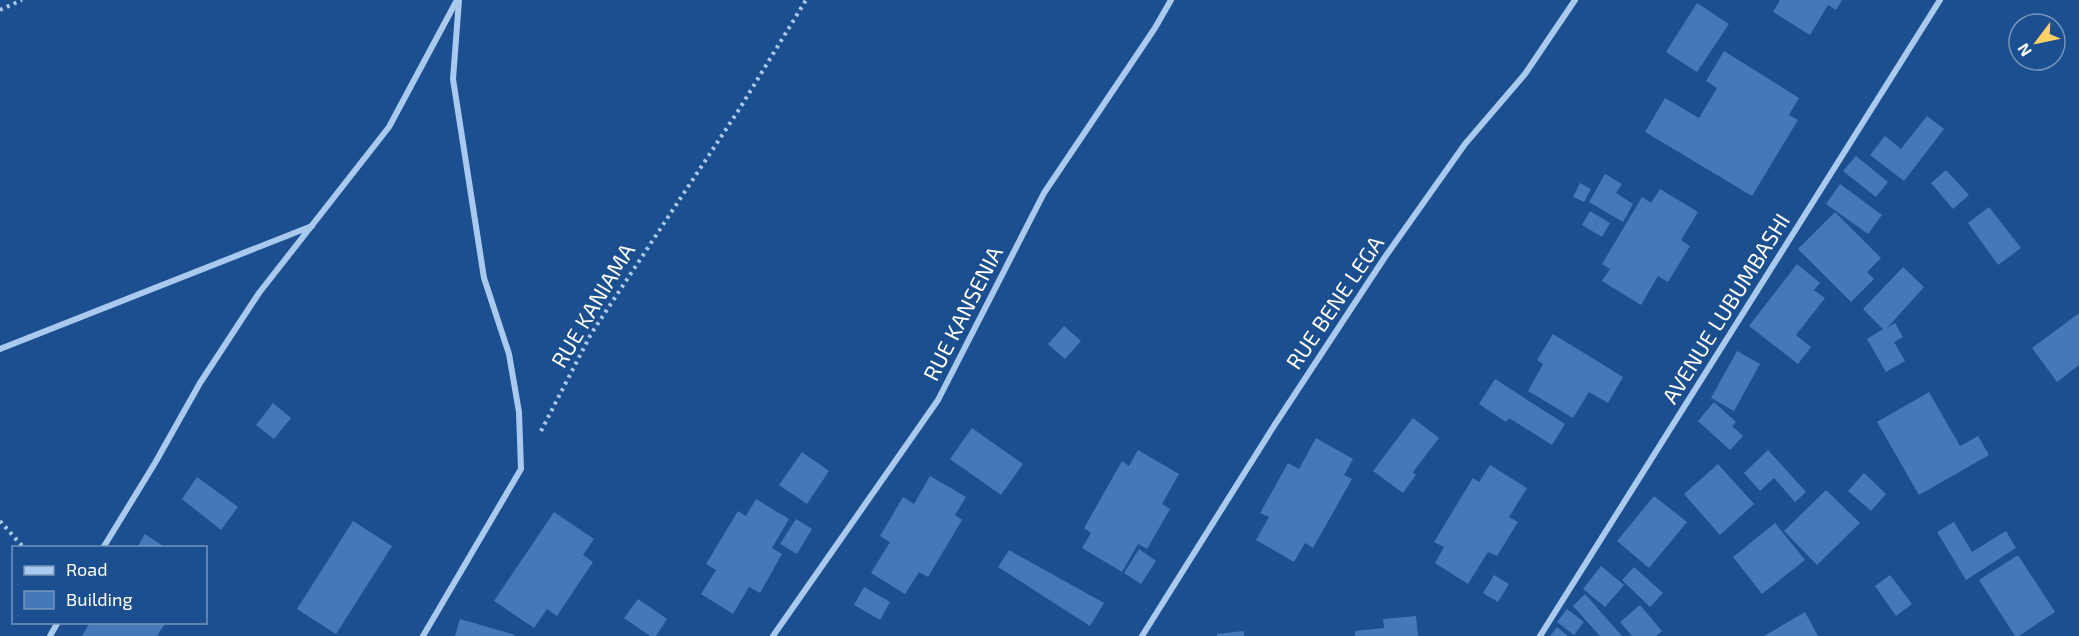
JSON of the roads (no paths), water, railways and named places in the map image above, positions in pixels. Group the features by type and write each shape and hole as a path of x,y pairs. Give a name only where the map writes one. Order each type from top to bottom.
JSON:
{"street":[{"path":"104,546 200,384 259,293 388,127 458,0"},
{"path":"423,636 521,469 519,412 511,366 484,278 453,79 458,0"},
{"name":"RUE KANSENIA","path":"773,636 938,400 1044,193 1155,28 1171,0"},
{"name":"RUE BENE LEGA","path":"1142,636 1272,429 1385,257 1465,144 1525,74 1575,0"},
{"name":"AVENUE LUBUMBASHI","path":"1540,636 1940,0"},
{"path":"0,349 313,226"}]}
